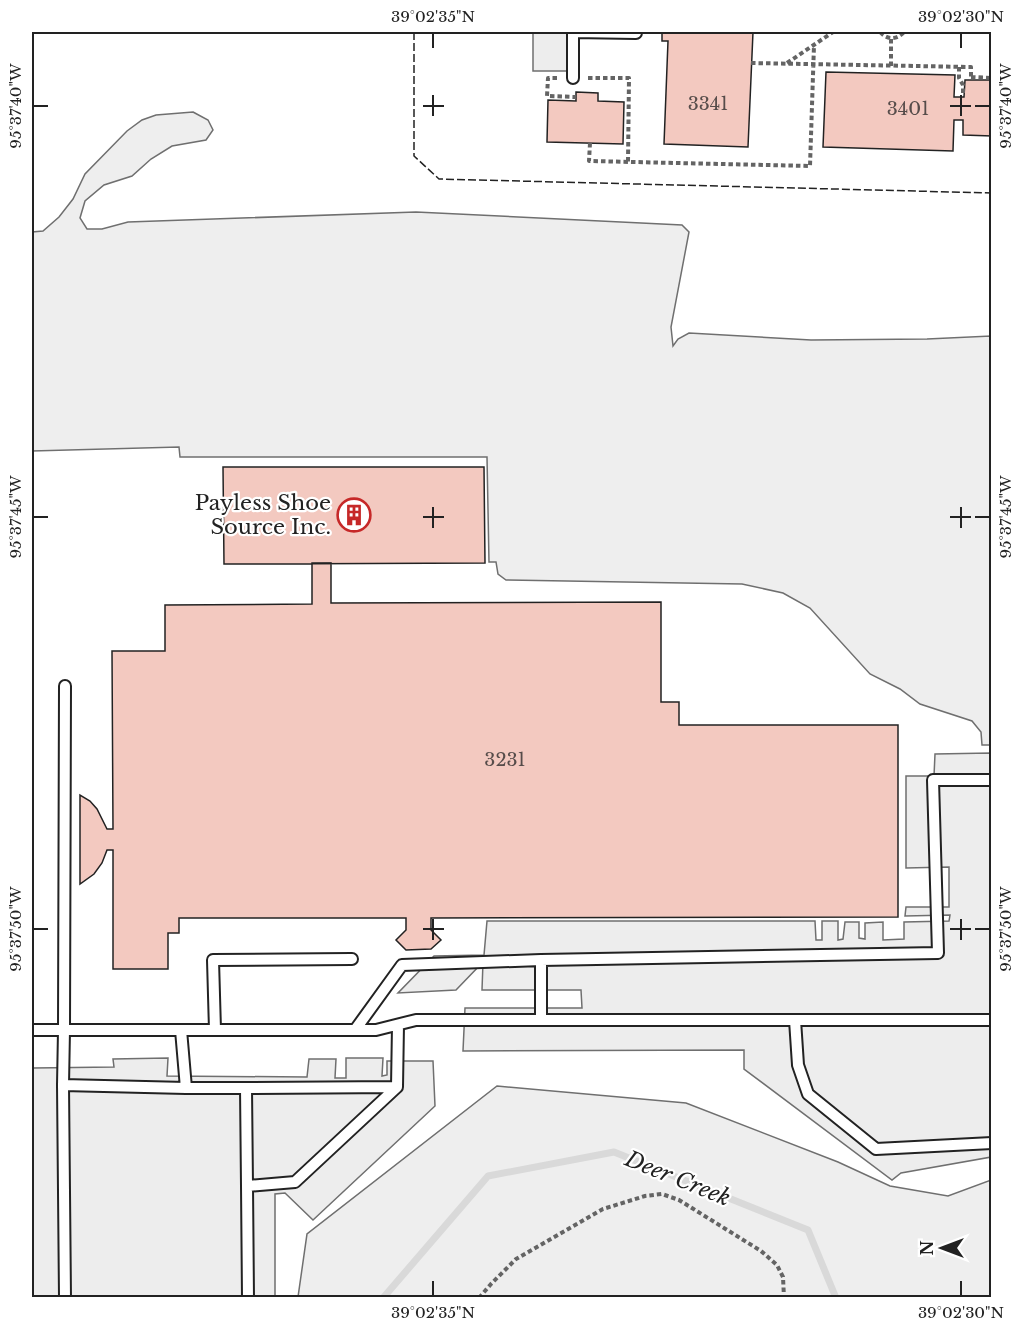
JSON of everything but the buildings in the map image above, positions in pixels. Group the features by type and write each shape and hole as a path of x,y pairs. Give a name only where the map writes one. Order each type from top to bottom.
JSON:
{"lane":[{"path":"573,78 573,32 636,33"},
{"path":"65,686 63,1085 65,1298"},
{"path":"355,1030 402,965 541,960 938,953 933,780 992,780"},
{"path":"215,1030 213,960 352,959"},
{"path":"541,960 541,1020"},
{"path":"32,1030 376,1030 416,1020 992,1020"},
{"path":"795,1020 798,1065 808,1095 876,1149 992,1143"},
{"path":"247,1186 295,1182 397,1087 398,1025"},
{"path":"181,1030 186,1088"},
{"path":"63,1085 186,1088 397,1087"},
{"path":"246,1088 248,1298"}],"path":[{"path":"786,64 833,32"},
{"path":"880,32 891,38 898,37 904,32"},
{"path":"891,38 891,66"},
{"path":"590,143 589,161 810,166 814,45"},
{"path":"752,63 971,67 971,79 992,78"},
{"path":"959,67 959,78 963,85 963,94 965,94"},
{"path":"576,97 547,96 548,78 629,78 628,162"},
{"path":"479,1298 516,1259 603,1209 645,1196 662,1194 679,1200 761,1251 777,1265 783,1277 784,1298"}],"shaded area":[{"path":"533,32 573,32 573,71 533,71"},
{"path":"193,112 208,120 213,130 206,140 172,146 151,159 132,176 104,185 85,201 80,218 87,229 102,229 128,222 416,212 682,225 689,232 671,327 673,346 678,339 689,333 811,340 991,336 991,745 982,745 981,732 972,721 920,704 900,689 870,674 810,608 783,593 742,584 506,580 498,574 496,562 489,562 487,457 180,457 179,447 32,451 32,232 43,231 59,217 73,199 85,174 127,131 142,120 156,115"},
{"path":"991,753 991,1157 901,1173 892,1180 744,1069 744,1050 463,1051 465,1008 582,1008 581,990 482,990 483,962 456,990 398,993 434,956 484,955 487,921 815,921 816,940 822,940 822,921 838,921 838,940 843,939 845,922 859,922 859,938 865,939 865,923 883,922 883,940 904,939 904,922 949,921 950,915 905,916 906,907 949,907 949,867 906,868 906,776 934,776 935,754"},
{"path":"168,1058 167,1076 307,1077 309,1059 336,1059 335,1078 346,1078 346,1058 383,1058 382,1076 387,1075 387,1061 433,1061 435,1106 313,1220 285,1193 275,1194 275,1297 33,1298 33,1068 114,1067 113,1059"},
{"path":"497,1086 686,1103 838,1162 890,1186 948,1196 991,1180 991,1297 298,1297 307,1234"}],"waterway":[{"name":"Deer Creek","path":"383,1298 488,1176 614,1152 808,1230 836,1298"}],"fence":[{"path":"414,32 414,156 439,179 992,193"}],"place":[{"name":"Payless Shoe Source Inc.","path":"354,515"}]}
